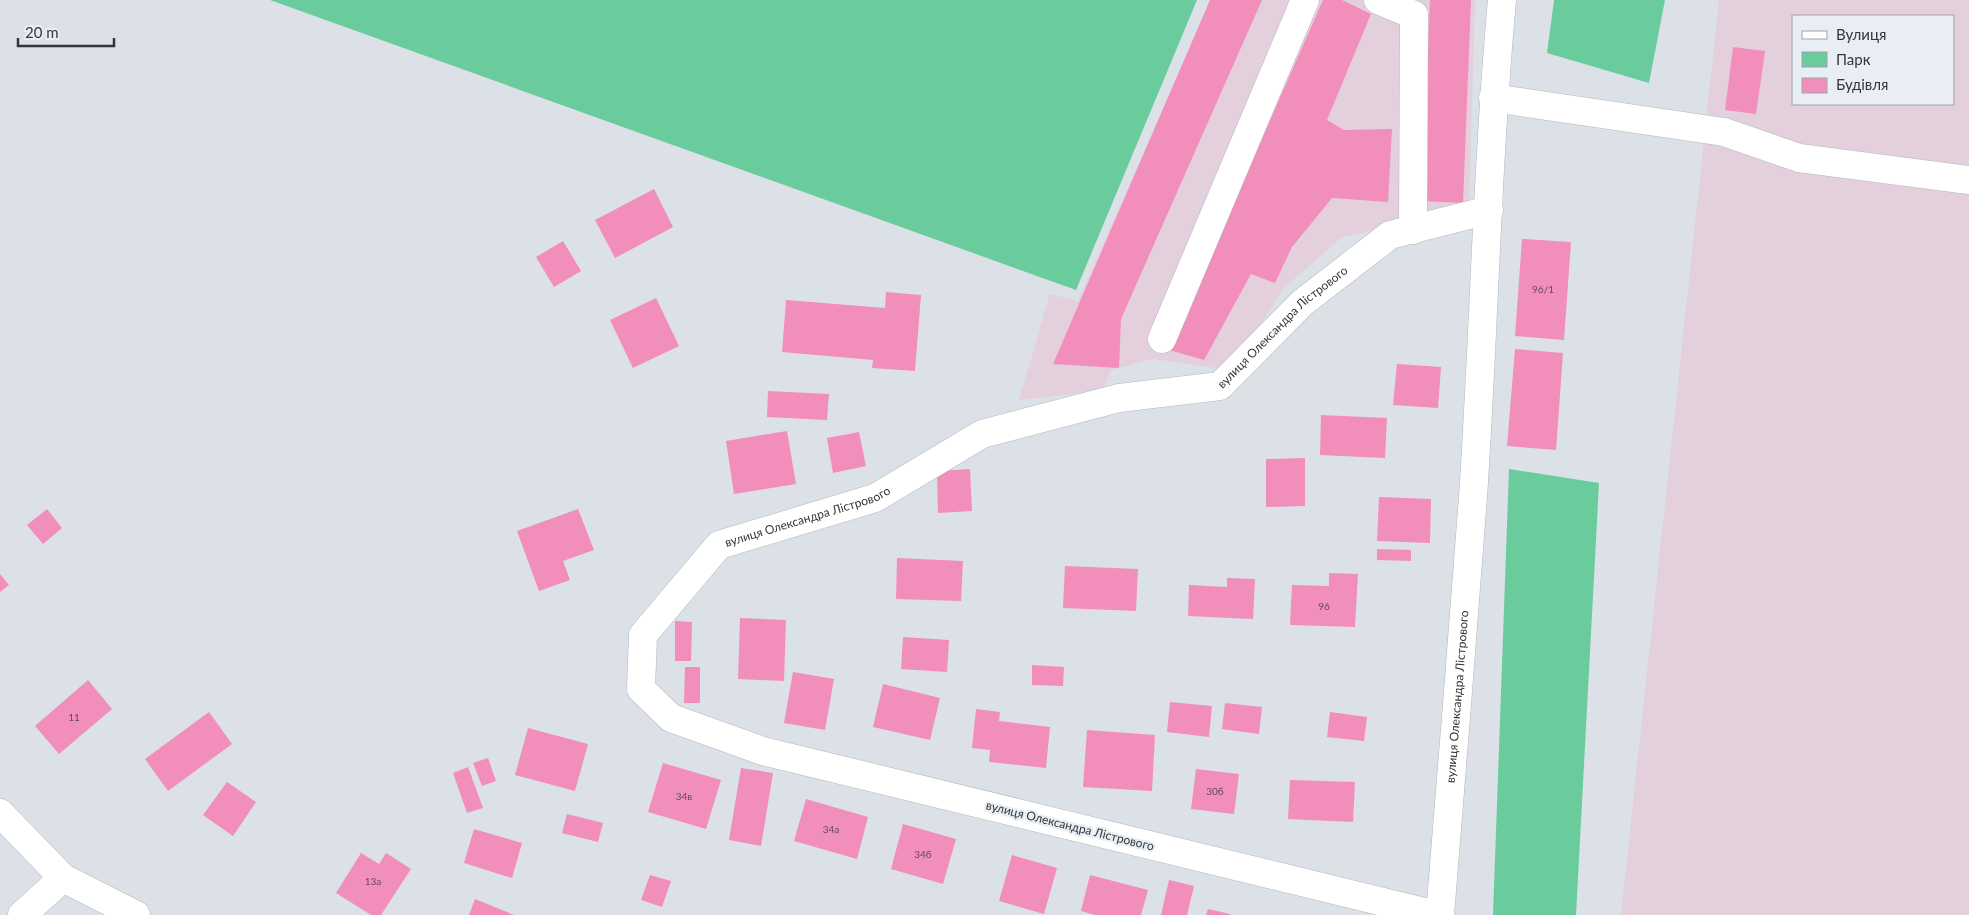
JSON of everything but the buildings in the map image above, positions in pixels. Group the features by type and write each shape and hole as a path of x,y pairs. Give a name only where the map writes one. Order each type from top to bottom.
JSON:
{"street":[{"path":"1162,339 1305,0"},
{"path":"1378,0 1414,15 1413,230"},
{"name":"вулиця Олександра Лістрового","path":"1489,210 1390,236 1302,303 1220,386 1120,398 982,434 875,498 719,545 643,635 641,689 671,718 763,751 1439,915 1473,498 1489,210 1493,98 1502,0"},
{"path":"1493,98 1724,132 1799,158 1969,180"},
{"path":"0,813 64,878 106,915"},
{"path":"0,840 64,878 136,915"},
{"path":"22,915 64,878"}],"shaded area":[{"path":"1211,0 1475,0 1469,207 1341,238 1284,288 1230,370 1153,359 1111,370 1102,391 1019,400 1050,294 1078,301"},
{"path":"1719,0 1969,0 1969,915 1621,915"}],"green space":[{"path":"270,0 1197,0 1076,290"},
{"path":"1554,0 1665,0 1649,83 1547,53"},
{"path":"1509,469 1599,483 1576,915 1493,915"}]}
